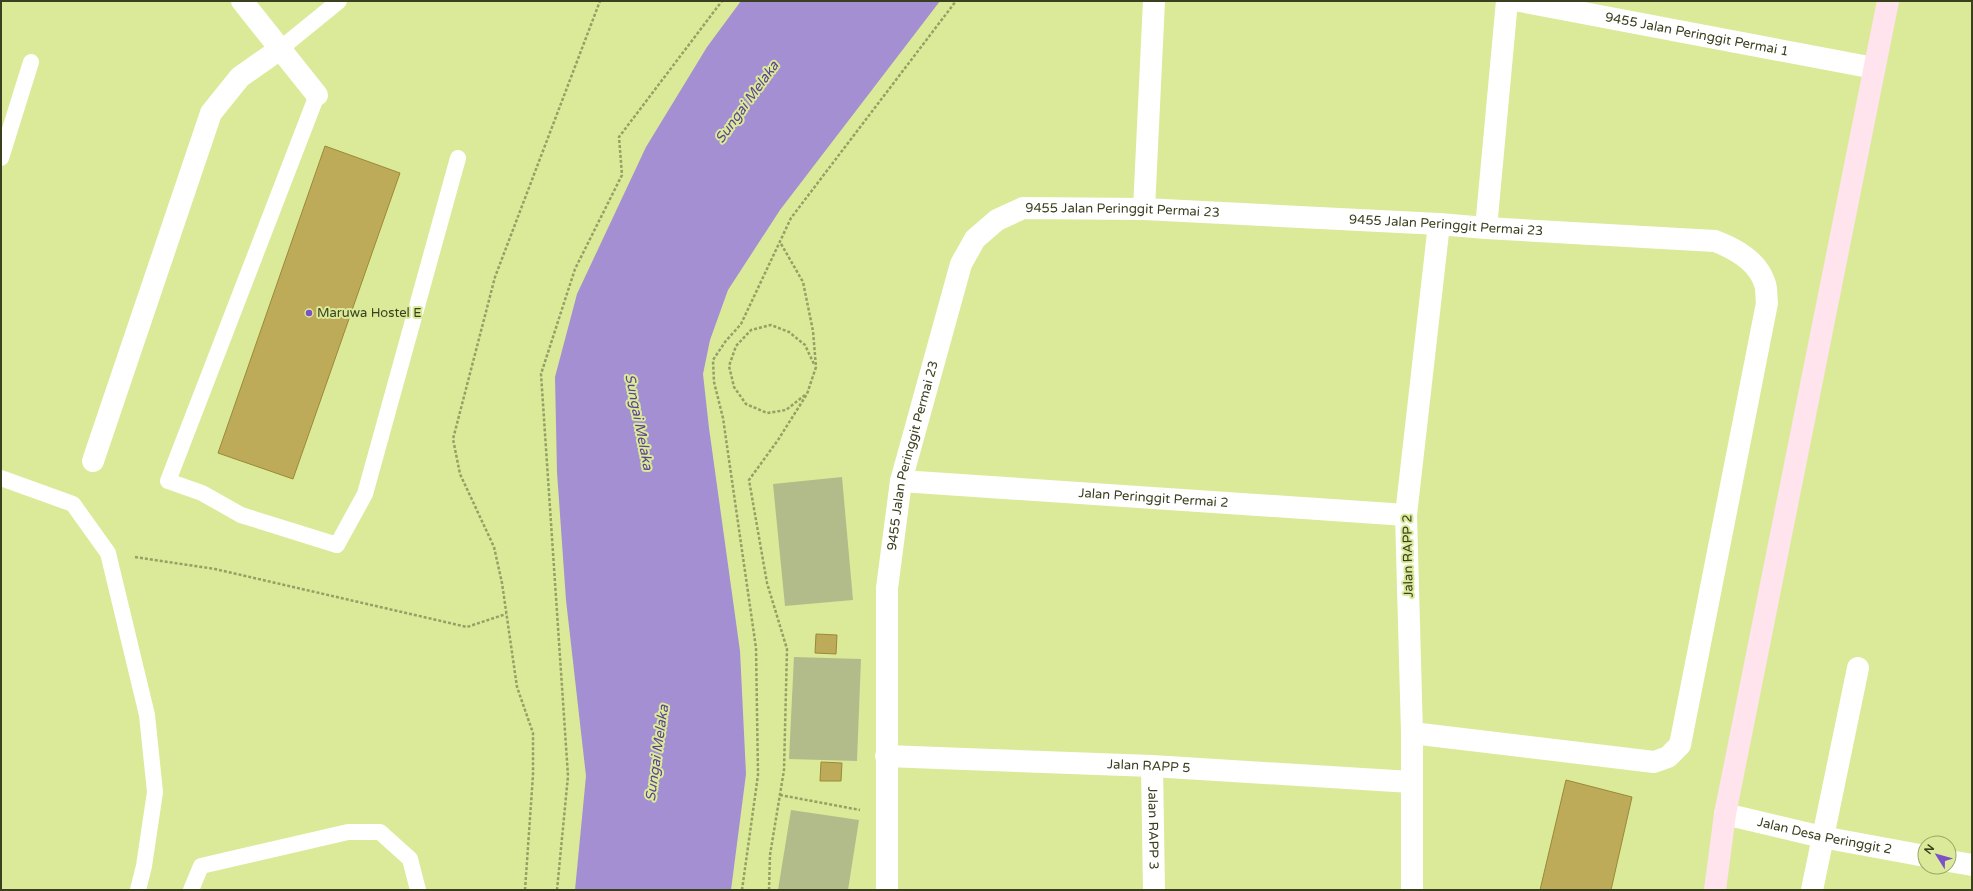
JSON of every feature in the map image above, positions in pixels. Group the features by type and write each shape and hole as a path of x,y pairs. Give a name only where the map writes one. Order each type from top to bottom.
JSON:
{"street":[{"path":"242,1 317,95"},
{"path":"1144,209 1154,1"},
{"path":"1486,228 1507,1"},
{"name":"9455 Jalan Peringgit Permai 1","path":"1520,1 1874,68"},
{"path":"1715,890 1725,814 1888,1"},
{"path":"93,461 211,113 240,78 280,49"},
{"name":"9455 Jalan Peringgit Permai 23","path":"887,890 887,588 901,481 961,264 975,239 997,220 1023,208 1144,209 1439,224 1715,241 1735,249 1753,264 1765,284 1767,303 1680,745 1668,757 1654,762 1412,734"},
{"name":"Jalan RAPP 2","path":"1412,890 1412,734 1406,515 1439,224"},
{"name":"Jalan Peringgit Permai 2","path":"901,481 1406,515"},
{"path":"1812,890 1858,668"},
{"name":"Jalan RAPP 5","path":"886,756 1152,766 1411,782"},
{"name":"Jalan RAPP 3","path":"1152,766 1154,890"},
{"name":"Jalan Desa Peringgit 2","path":"1725,814 1822,837 1917,855"},
{"path":"1957,862 1972,865"}],"lane":[{"path":"280,49 339,1"},
{"path":"1,158 31,62"},
{"path":"317,95 168,481 202,493 241,515 337,545 365,494 458,158"},
{"path":"1,478 73,504 108,553 147,715 155,792 144,866 138,890"},
{"path":"191,890 201,866 348,832 380,832 410,859 418,890"}],"path":[{"path":"526,890 533,775 532,733 517,687 502,584 494,547 460,474 453,439 495,277 600,1"},
{"path":"557,890 568,776 541,374 575,269 622,175 619,137 722,1"},
{"path":"742,890 758,775 756,648 723,418 714,382 714,360 725,342 741,324 791,218 956,1"},
{"path":"769,890 770,855 784,770 787,649 767,583 749,480 778,440 807,394 816,366 813,331 803,282 780,242"},
{"path":"807,394 786,410 767,413 746,404 734,386 729,366 736,346 751,330 771,325 789,332 805,346 816,366"},
{"path":"108,553 215,569 467,627 506,614"},
{"path":"780,795 887,816"}],"green space":[{"path":"842,477 853,600 785,606 773,484"},
{"path":"794,657 861,659 857,761 789,759"},
{"path":"791,810 859,820 848,890 778,890"}],"water":[{"name":"Sungai Melaka","path":"741,1 940,1 780,210 728,290 710,340 703,374 709,428 740,651 746,774 731,890 575,890 586,776 566,600 557,472 555,377 577,294 646,147 707,47"}],"building":[{"name":"Maruwa Hostel E","path":"325,146 400,173 293,479 218,453"},
{"path":"816,634 837,635 836,654 815,653"},
{"path":"821,762 842,763 841,781 820,781"},
{"path":"1566,780 1632,797 1611,890 1540,890"}],"place":[{"name":"Maruwa Hostel E","path":"309,313"}]}
